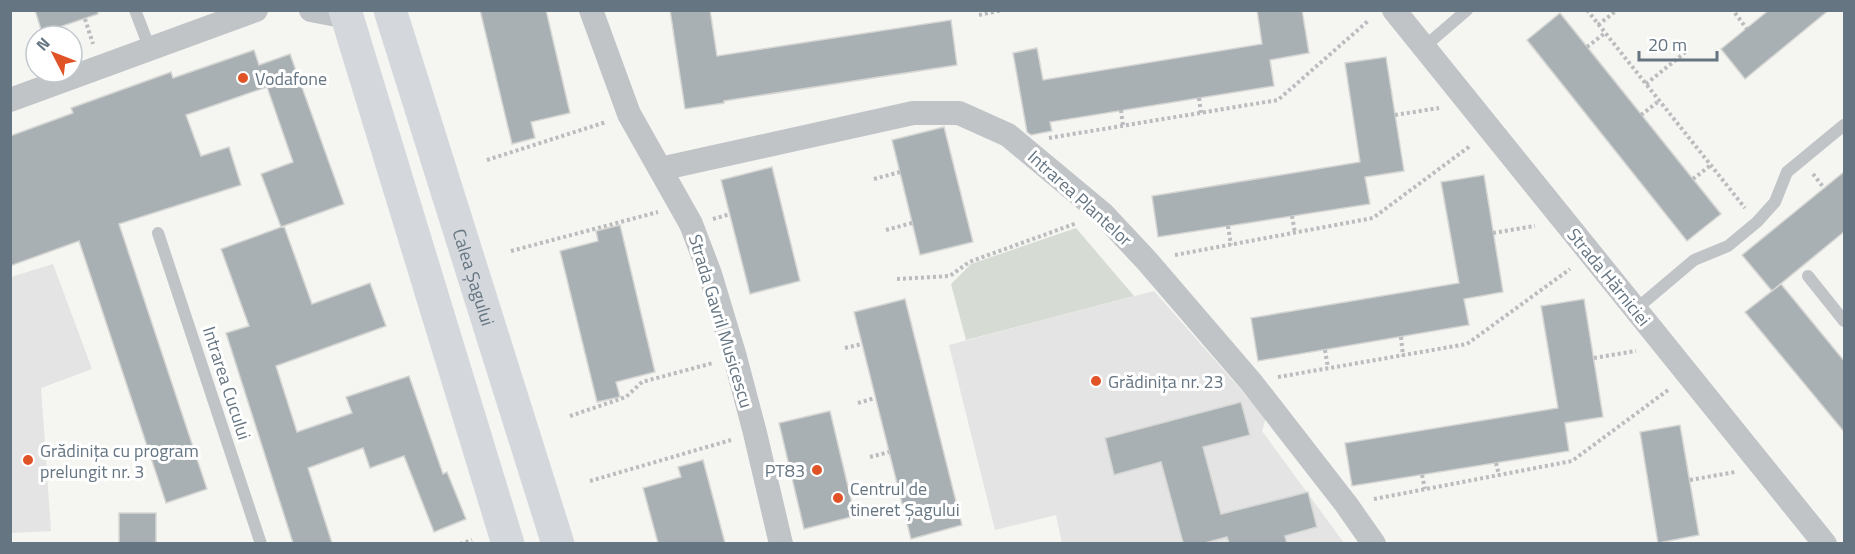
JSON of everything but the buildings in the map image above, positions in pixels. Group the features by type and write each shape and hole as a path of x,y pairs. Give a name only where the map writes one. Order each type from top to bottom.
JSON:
{"main road":[{"name":"Calea Șagului","path":"390,10 558,543"},
{"path":"346,14 508,543"}],"street":[{"path":"10,100 256,10"},
{"path":"311,10 346,14"},
{"name":"Strada Gavril Musicescu","path":"591,10 629,114 691,224 710,274 735,357 781,543"},
{"name":"Strada Hărniciei","path":"1394,10 1824,543"},
{"name":"Intrarea Plantelor","path":"660,170 913,112 959,113 1008,135 1103,214 1147,261 1251,382 1374,543"}],"lane":[{"path":"135,10 150,49"},
{"path":"1424,47 1467,10"},
{"path":"1636,309 1694,260 1728,246 1757,222 1775,202 1787,172 1845,125"},
{"name":"Intrarea Cucului","path":"158,233 261,543"},
{"path":"1808,276 1845,321"}],"path":[{"path":"979,15 1003,10"},
{"path":"1587,10 1757,222"},
{"path":"1598,25 1617,10"},
{"path":"1735,13 1747,28"},
{"path":"1019,143 1278,100 1368,21"},
{"path":"1587,47 1605,33"},
{"path":"1646,84 1688,50"},
{"path":"1199,98 1201,113"},
{"path":"1641,115 1659,101"},
{"path":"1395,115 1439,108"},
{"path":"1121,111 1123,126"},
{"path":"487,159 629,114"},
{"path":"1147,261 1374,218 1470,146"},
{"path":"1693,179 1711,165"},
{"path":"874,179 900,172"},
{"path":"511,251 681,206"},
{"path":"897,279 950,276 969,262 1103,214"},
{"path":"1292,216 1295,233"},
{"path":"886,230 912,223"},
{"path":"1228,226 1231,245"},
{"path":"1493,233 1535,226"},
{"path":"1251,382 1467,344 1570,269"},
{"path":"1401,337 1403,356"},
{"path":"845,348 862,344"},
{"path":"1325,350 1328,368"},
{"path":"1594,358 1636,351"},
{"path":"570,416 626,397 642,382 735,357"},
{"path":"1346,504 1572,461 1668,390"},
{"path":"858,403 875,398"},
{"path":"590,481 755,433"},
{"path":"870,457 889,452"},
{"path":"1496,463 1499,475"},
{"path":"1690,480 1735,472"},
{"path":"1422,475 1425,489"},
{"path":"883,512 903,507"},
{"path":"460,543 472,540"}],"shaded area":[{"path":"1076,228 1134,296 966,340 951,284 971,264"},
{"name":"Grădinița cu program prelungit nr. 3","path":"53,264 92,369 41,388 51,531 11,533 11,277"},
{"name":"Grădinița nr. 23","path":"1154,291 1266,418 1262,431 1344,543 1062,543 1056,515 995,530 949,345"}],"place":[{"name":"Vodafone","path":"243,78"},
{"name":"Grădinița nr. 23","path":"1096,381"},
{"name":"Grădinița cu program prelungit nr. 3","path":"28,460"},
{"name":"PT83","path":"817,470"},
{"name":"Centrul de tineret Șagului","path":"838,498"}]}
